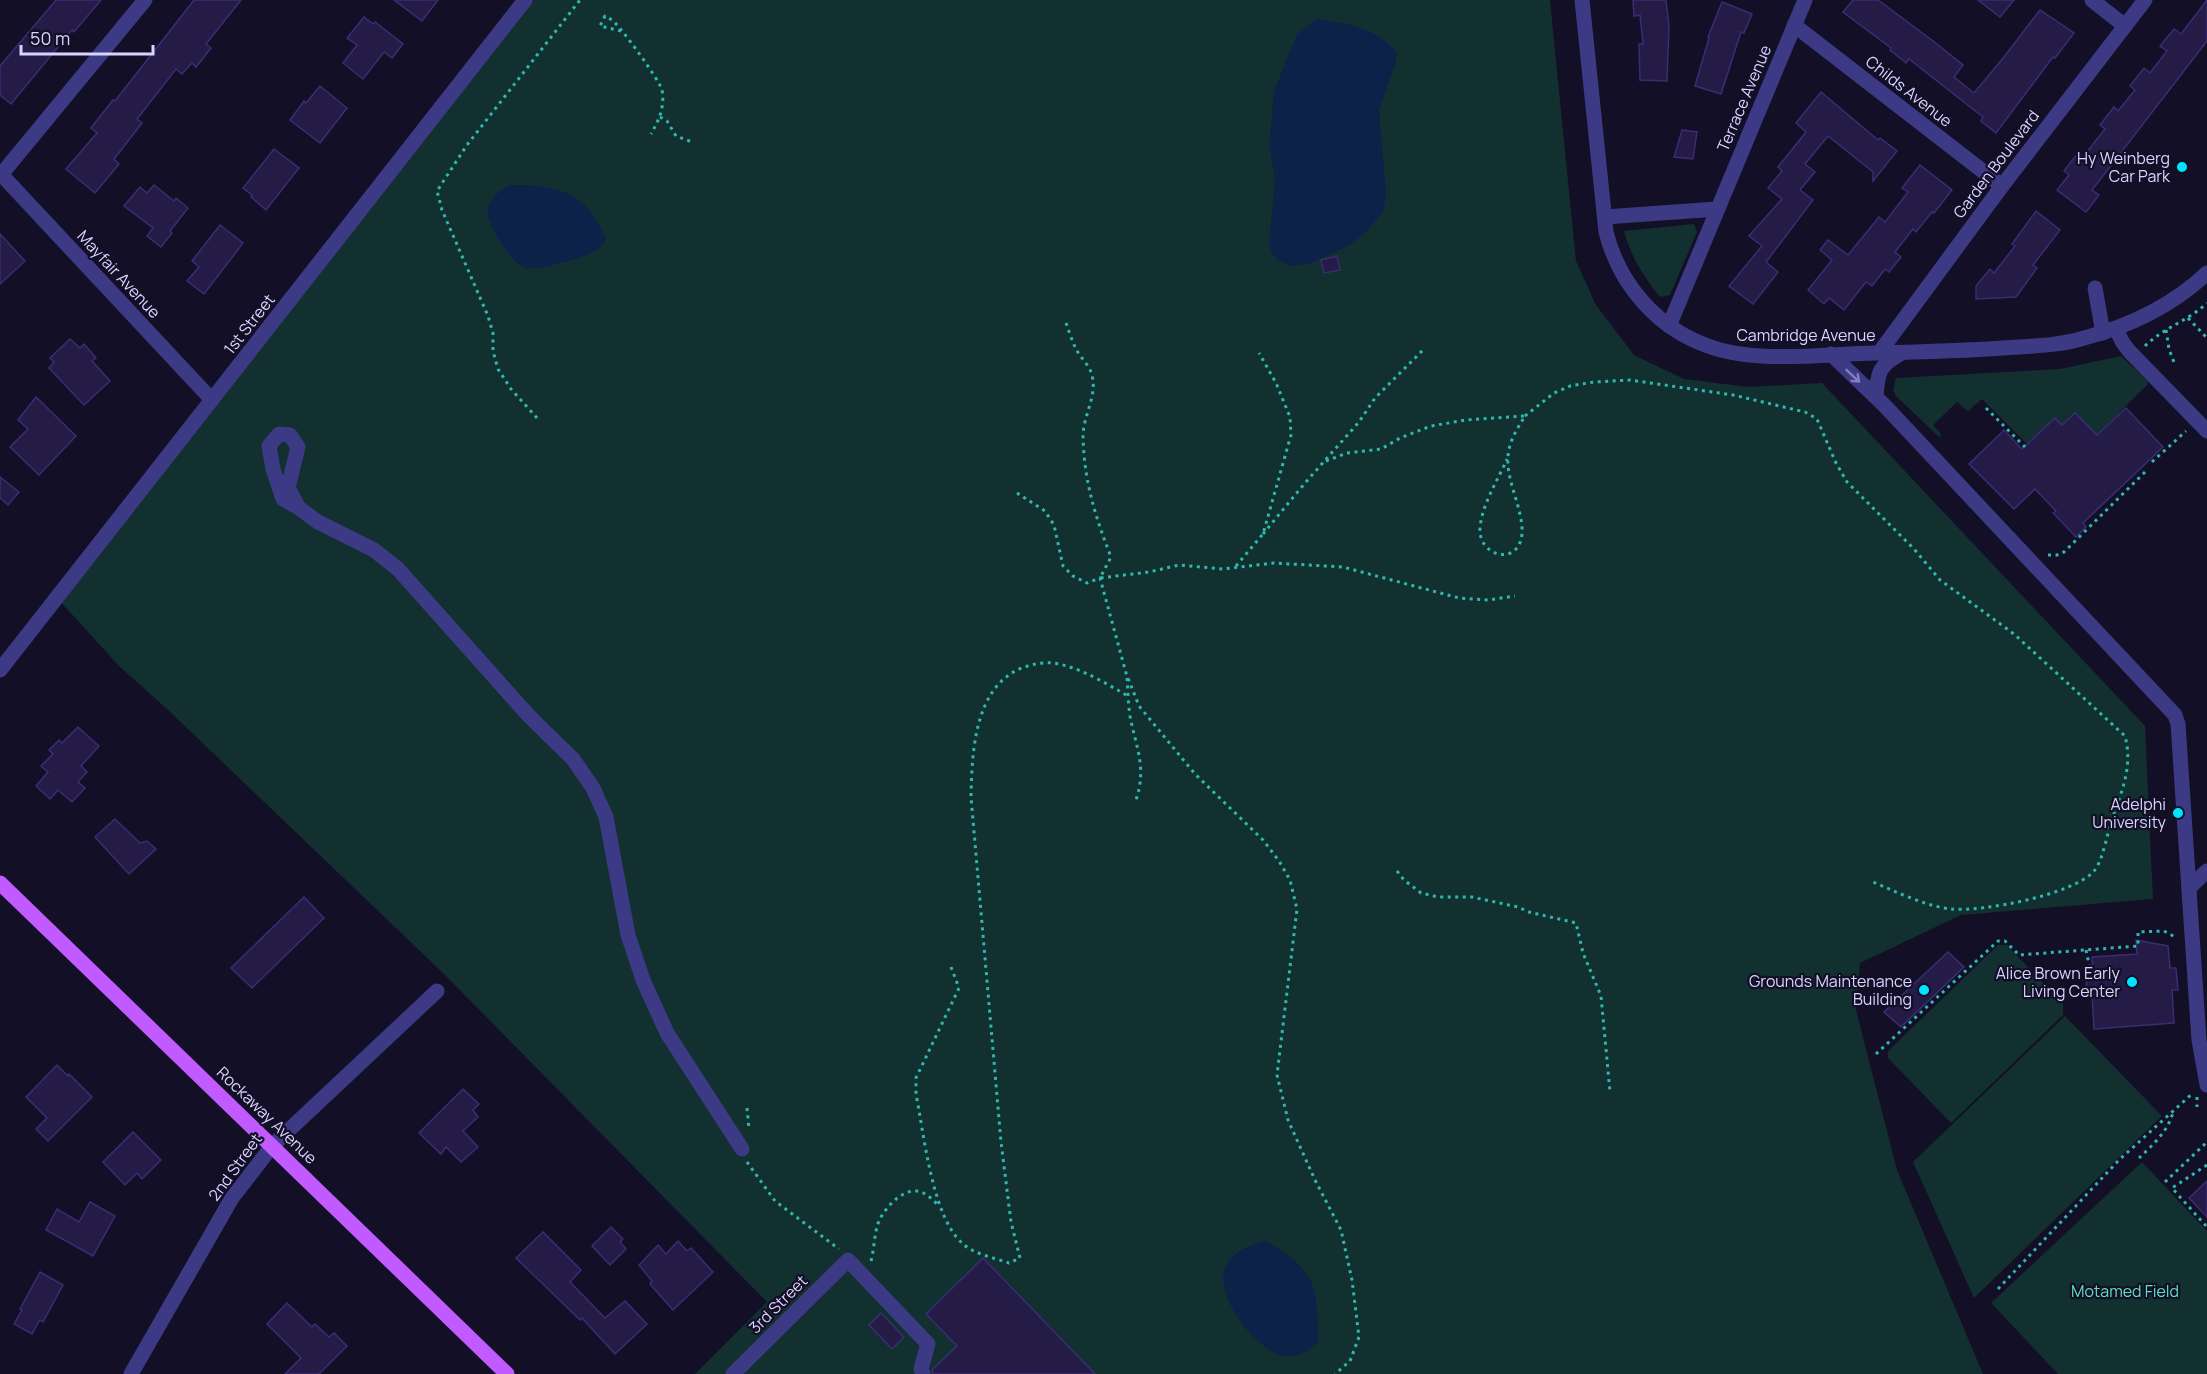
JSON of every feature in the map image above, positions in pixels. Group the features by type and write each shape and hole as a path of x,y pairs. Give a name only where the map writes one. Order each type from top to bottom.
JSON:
{"main road":[{"name":"Rockaway Avenue","path":"0,883 507,1374"}],"street":[{"path":"1,174 145,0"},
{"name":"1st Street","path":"0,670 525,0"},
{"name":"Cambridge Avenue","path":"1582,0 1610,248 1619,267 1648,309 1689,338 1726,352 1770,356 1902,353 2034,346 2081,339 2110,331 2167,304 2206,277"},
{"name":"Terrace Avenue","path":"1669,326 1805,0"},
{"path":"2092,0 2125,26"},
{"name":"Garden Boulevard","path":"1879,353 2002,186 2145,0"},
{"name":"Childs Avenue","path":"1794,25 2002,186"},
{"name":"Mayfair Avenue","path":"1,174 212,399"},
{"path":"1605,217 1717,209"},
{"path":"2095,288 2110,331 2207,431"},
{"path":"1876,397 1880,370 1888,361 1902,353"},
{"path":"1831,354 1876,397 2175,716 2178,724 2202,1088"},
{"path":"299,508 318,522 374,550 398,569 529,716 573,759 593,788 606,817 628,935 643,980 667,1032 742,1149"},
{"path":"2189,888 2207,871"},
{"name":"2nd Street","path":"131,1374 232,1198 273,1145 437,991"},
{"path":"848,1260 927,1344 921,1369 923,1374"},
{"name":"3rd Street","path":"733,1374 848,1260"}],"path":[{"path":"537,418 511,389 498,369 488,316 442,210 438,191 467,145 580,0"},
{"path":"621,31 600,26 601,21 605,16 613,20 621,31 661,86 663,99 660,117 651,134"},
{"path":"660,117 667,121 676,136 692,142"},
{"path":"2143,347 2207,303"},
{"path":"2188,318 2207,338"},
{"path":"1066,323 1075,348 1091,372 1093,385 1083,434 1084,463 1091,501 1111,557 1100,578 1126,673 1139,706 1195,774 1263,840 1280,861 1290,880 1297,909 1277,1075 1288,1120 1341,1230 1352,1280 1359,1336 1350,1361 1335,1374"},
{"path":"2166,330 2169,349 2175,365"},
{"path":"1236,566 1359,422 1375,398 1424,349"},
{"path":"1259,353 1276,383 1290,417 1291,435 1263,534"},
{"path":"1507,459 1522,530 1520,542 1506,555 1496,554 1487,549 1482,540 1480,529 1485,507 1524,416 1554,393 1570,386 1630,380 1733,395 1805,412 1817,419 1847,482 1914,549 1940,580 2014,634 2125,736 2129,753 2128,767 2119,799 2095,870 2081,881 2063,890 2029,899 1987,907 1951,909 1902,894 1873,882"},
{"path":"1986,408 2025,447"},
{"path":"1326,461 1347,453 1381,449 1400,438 1431,426 1466,420 1524,416"},
{"path":"2152,462 2175,440 2179,440 2187,430"},
{"path":"2046,554 2052,556 2064,552 2145,472"},
{"path":"1017,492 1045,511 1054,525 1063,566 1073,576 1087,583 1100,578 1149,572 1179,565 1222,569 1274,564 1343,567 1459,598 1488,600 1515,596"},
{"path":"951,967 959,988 916,1078 916,1094 938,1205 949,1226 963,1244 1009,1263 1020,1258 1011,1222 1001,1142 971,796 972,762 978,730 989,695 1005,676 1028,665 1052,663 1078,670 1128,696"},
{"path":"1126,673 1128,696 1142,766 1136,800"},
{"path":"1397,871 1404,880 1421,893 1438,897 1472,897 1576,923 1583,953 1601,996 1610,1092"},
{"path":"1876,1054 1998,941 2005,941 2019,955 2138,946 2138,932 2164,931 2172,934 2179,943"},
{"path":"2086,950 2091,974"},
{"path":"1998,1289 2119,1160 2202,1088"},
{"path":"747,1108 750,1122 747,1141 742,1149 748,1166 775,1201 833,1243 848,1260"},
{"path":"2139,1158 2171,1120 2174,1111"},
{"path":"2165,1182 2207,1142"},
{"path":"2207,1165 2172,1188 2207,1227"},
{"path":"865,1278 872,1258 877,1226 883,1211 911,1191 919,1191 929,1196 938,1205"}],"green space":[{"path":"527,0 1550,0 1576,261 1596,305 1634,355 1684,379 1749,387 1822,383 2145,726 2153,899 1961,915 1860,963 1856,1010 1897,1170 1983,1374 695,1374 767,1302 444,974 167,709 119,666 57,598"},
{"path":"1694,224 1697,232 1670,295 1660,297 1638,266 1624,231"},
{"path":"2121,356 2147,380 2148,384 2097,435 2075,413 2062,425 2055,418 2027,444 1982,399 1968,411 1957,402 1933,425 1941,434 1940,438 1896,396 1893,390 1896,378 2060,369"},
{"path":"1998,945 2007,945 2063,1004 2063,1015 1951,1123 1888,1058 1888,1051"},
{"path":"2065,1016 2162,1116 1974,1298 1913,1162"},
{"name":"Motamed Field","path":"2142,1162 2207,1231 2207,1374 2058,1374 1991,1303"}],"water":[{"path":"1317,19 1339,22 1371,32 1390,45 1397,53 1379,110 1386,194 1383,212 1365,233 1348,246 1309,264 1292,266 1279,261 1272,254 1269,244 1275,178 1269,146 1274,91 1297,34"},
{"path":"510,185 556,189 580,201 599,223 605,241 601,247 588,255 549,266 526,268 520,265 500,242 488,214 491,200"},
{"path":"1266,1241 1295,1261 1311,1281 1315,1293 1318,1342 1300,1354 1286,1356 1274,1353 1262,1345 1239,1319 1225,1289 1223,1276 1230,1259 1244,1248"}],"building":[{"path":"56,0 101,0 74,32 72,30 11,104 0,95 0,66"},
{"path":"194,0 241,0 206,44 211,48 196,67 192,63 182,74 176,69 137,119 142,123 114,159 119,164 95,193 66,169 97,133 91,128"},
{"path":"394,0 438,0 422,21"},
{"path":"1633,0 1666,0 1669,26 1667,81 1640,80 1639,44 1643,44 1640,15 1634,16"},
{"path":"1853,0 1878,0 1933,41 1963,65 1954,77 1974,93 2040,10 2074,33 1996,133 1981,121 1983,117 1909,59 1906,63 1890,50 1891,48 1843,12"},
{"path":"1978,0 2014,0 2000,17"},
{"path":"2207,0 2207,41 2092,190 2099,195 2086,212 2057,190 2069,175 2064,171 2078,153 2083,157 2105,129 2100,125 2114,107 2118,111 2135,90 2130,86 2144,68 2150,73 2167,51 2160,46 2174,29 2181,34"},
{"path":"1722,2 1752,14 1744,33 1741,32 1721,94 1695,86 1708,37"},
{"path":"364,17 373,24 375,22 403,44 392,58 384,52 363,79 343,63 357,45 347,38"},
{"path":"320,86 347,108 320,143 290,120 304,101 306,103"},
{"path":"1821,92 1878,140 1880,138 1897,151 1873,181 1873,172 1828,136 1805,164 1815,172 1800,190 1813,200 1766,262 1778,272 1753,304 1729,286 1762,246 1749,236 1782,199 1768,188 1782,171 1778,167 1806,132 1796,123"},
{"path":"1682,130 1697,132 1693,159 1674,157"},
{"path":"274,149 299,168 266,210 243,188"},
{"path":"1920,165 1952,190 1916,232 1913,229 1895,252 1901,257 1889,272 1885,269 1872,286 1866,282 1844,310 1829,298 1824,304 1808,290 1832,260 1820,250 1828,240 1848,255 1879,217 1885,222 1908,192 1902,188"},
{"path":"154,185 174,201 176,198 188,208 161,247 147,236 153,228 124,206 140,187 147,193"},
{"path":"2036,211 2060,230 2033,265 2037,268 2016,297 1976,299 1976,286 1990,269 1994,273 2015,246 2012,244"},
{"path":"220,225 243,243 204,294 187,281 199,267 192,261"},
{"path":"0,234 25,261 0,284"},
{"path":"1337,256 1340,270 1324,273 1321,260"},
{"path":"70,339 80,348 84,344 96,358 92,361 110,381 84,405 49,368 54,362 50,358"},
{"path":"36,397 76,436 39,475 10,447 28,429 18,420"},
{"path":"2126,408 2163,447 2083,523 2086,527 2076,537 2053,513 2056,511 2035,489 2014,509 1969,464 2004,430 2022,449 2055,418 2062,425 2075,413 2097,435"},
{"path":"0,477 19,492 8,505 0,498"},
{"path":"78,727 99,746 81,766 87,772 78,782 85,788 72,802 58,790 50,799 36,786 48,772 41,766 53,754 49,750 59,740 62,743"},
{"path":"115,819 140,843 147,841 156,849 129,874 95,837"},
{"path":"304,897 324,918 252,988 231,968"},
{"name":"Alice Brown Early Living Center","path":"2136,940 2168,946 2170,968 2176,968 2178,990 2172,990 2174,1023 2094,1029 2092,995 2087,995 2086,974 2093,974 2092,957 2137,954"},
{"name":"Grounds Maintenance Building","path":"1948,952 1964,967 1901,1027 1884,1012"},
{"path":"57,1065 92,1097 48,1141 36,1129 47,1118 26,1097"},
{"path":"463,1089 479,1104 473,1110 478,1117 463,1131 478,1147 461,1162 446,1147 441,1154 419,1133"},
{"path":"133,1132 161,1160 142,1179 137,1173 125,1185 103,1162"},
{"path":"2207,1181 2207,1217 2189,1198"},
{"path":"90,1202 115,1216 93,1256 46,1230 57,1209 79,1222"},
{"path":"611,1227 623,1239 620,1242 626,1249 610,1265 592,1246"},
{"path":"543,1232 581,1270 570,1282 605,1318 625,1301 647,1324 615,1354 582,1318 580,1320 516,1258"},
{"path":"678,1241 687,1251 691,1248 713,1272 673,1310 650,1284 652,1281 639,1265 658,1245 666,1254"},
{"path":"983,1258 1095,1374 933,1374 932,1370 957,1346 926,1314"},
{"path":"40,1272 63,1285 43,1322 40,1320 32,1334 14,1324"},
{"path":"287,1303 312,1327 315,1324 329,1337 334,1333 347,1346 319,1374 285,1374 301,1358 267,1324"},
{"path":"881,1313 904,1337 892,1349 869,1325"}],"place":[{"name":"Hy Weinberg Car Park","path":"2182,167"},
{"name":"Adelphi University","path":"2178,813"},
{"name":"Alice Brown Early Living Center","path":"2132,982"},
{"name":"Grounds Maintenance Building","path":"1924,990"}]}
